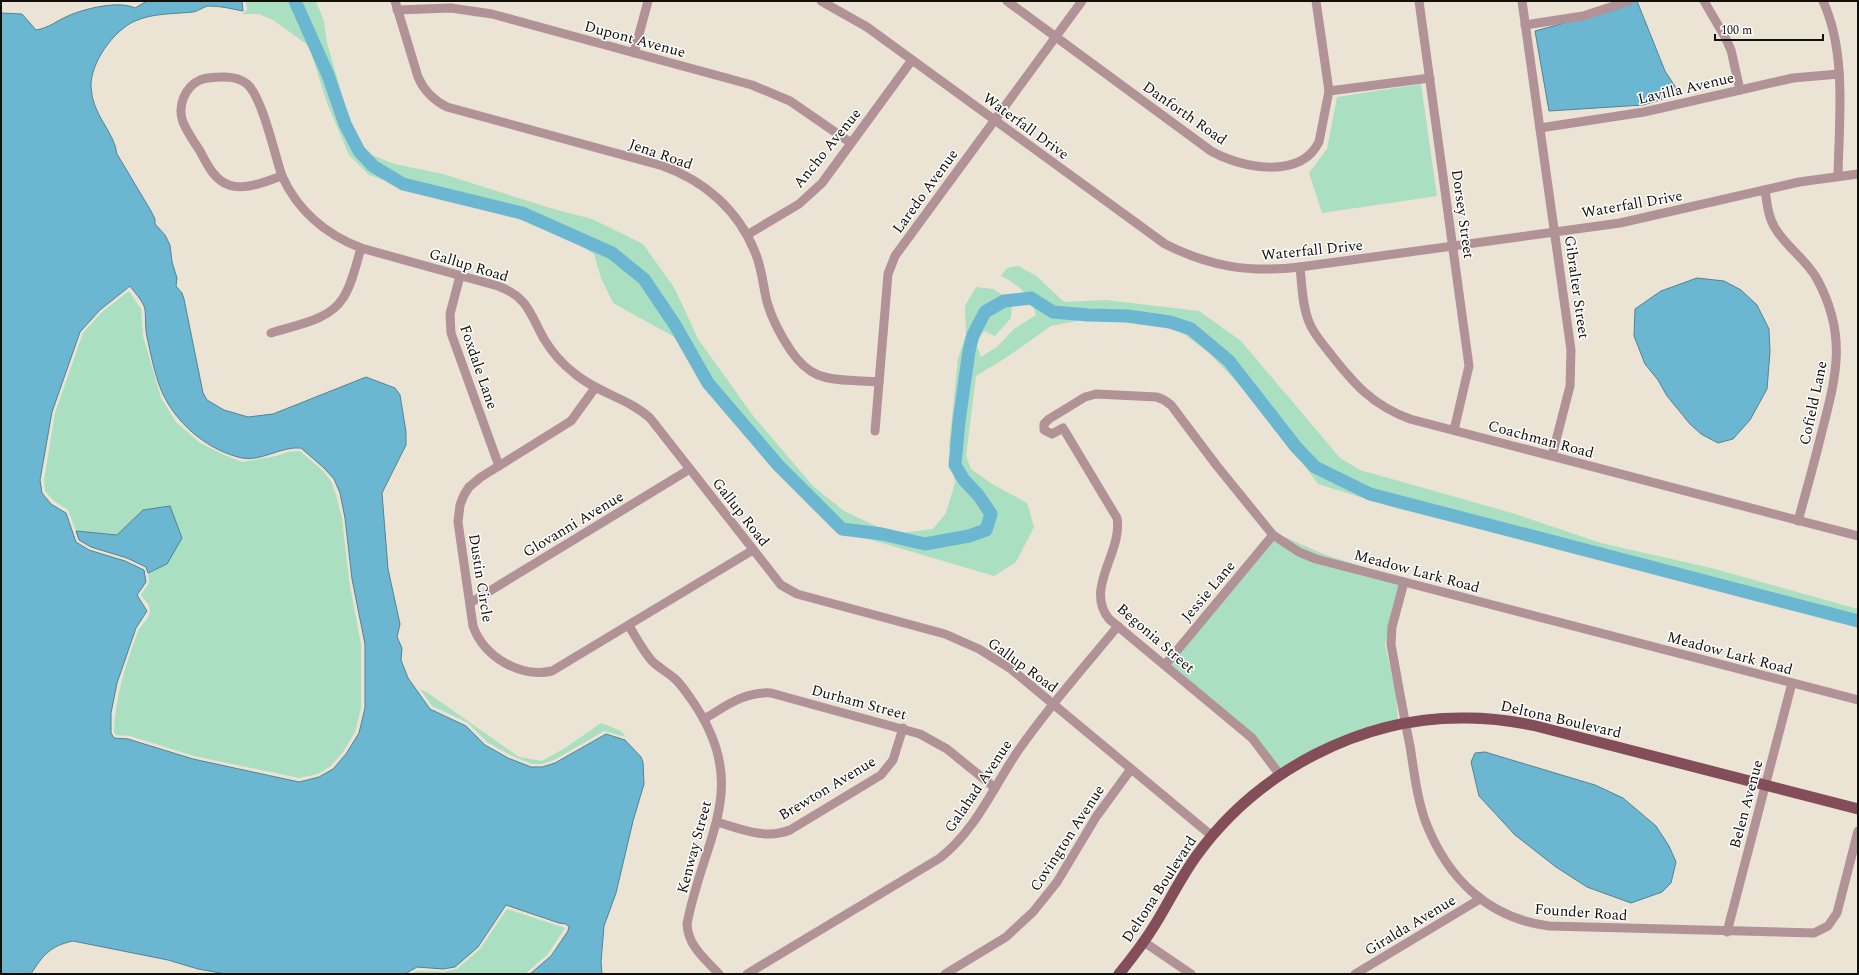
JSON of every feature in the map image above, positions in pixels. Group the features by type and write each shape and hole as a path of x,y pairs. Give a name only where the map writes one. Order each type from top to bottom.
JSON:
{"main road":[{"name":"Deltona Boulevard","path":"1119,974 1144,942 1182,876 1212,836 1244,803 1280,775 1315,754 1361,735 1405,723 1466,718 1513,721 1858,809"}],"street":[{"path":"634,53 648,1"},
{"name":"Waterfall Drive","path":"821,1 867,27 1149,234 1183,253 1205,262 1236,269 1277,270 1555,232 1655,216 1765,190 1838,176 1858,174"},
{"name":"Danforth Road","path":"1007,1 1211,151 1226,159 1243,165 1269,167 1292,164 1304,160 1310,155 1319,142 1329,91 1316,1"},
{"name":"Laredo Avenue","path":"875,431 890,265 895,256 1082,1"},
{"name":"Dorsey Street","path":"1419,1 1470,366 1454,430"},
{"name":"Gibralter Street","path":"1522,1 1570,333 1572,370 1567,403 1552,456"},
{"path":"1525,25 1583,16 1629,1"},
{"path":"1704,1 1731,50 1740,90"},
{"path":"1823,1 1834,29 1837,44 1839,74 1838,176"},
{"name":"Dupont Avenue","path":"396,6 451,8 492,14 752,85 770,92 807,111 851,143"},
{"name":"Jena Road","path":"396,6 422,86 432,98 440,104 678,171 705,186 728,208 747,235 760,266 771,315 784,340 797,360 809,370 828,377 879,382"},
{"name":"Ancho Avenue","path":"747,235 786,213 811,194 822,183 912,60"},
{"name":"Lavilla Avenue","path":"1540,128 1644,112 1793,78 1839,74"},
{"name":"Gallup Road","path":"282,176 245,187 229,186 218,179 184,123 181,110 188,90 194,84 208,78 233,77 247,84 257,96 282,176 294,198 314,221 334,236 361,248 506,289 521,299 533,314 552,350 574,373 595,388 643,411 650,418 776,580 789,591 929,630 979,649 1011,669 1212,836"},
{"path":"1329,91 1430,78"},
{"name":"Cofield Lane","path":"1765,190 1770,218 1774,228 1803,258 1816,278 1829,305 1838,353 1835,384 1798,521"},
{"path":"271,333 319,318 336,307 347,291 361,248"},
{"name":"Coachman Road","path":"1300,267 1309,322 1313,331 1360,389 1382,406 1396,413 1454,430 1858,536"},
{"name":"Foxdale Lane","path":"460,276 450,314 451,333 499,466"},
{"name":"Dustin Circle","path":"595,388 571,421 481,477 469,487 464,495 458,512 458,522 476,634 486,648 516,668 534,673 544,673 559,668 753,550"},
{"name":"Meadow Lark Road","path":"1044,430 1044,424 1048,419 1085,398 1096,394 1157,397 1171,405 1217,466 1273,535 1299,552 1316,559 1858,700"},
{"name":"Begonia Street","path":"1044,430 1052,434 1063,428 1117,518 1118,534 1100,594 1103,609 1110,619 1118,626 1252,738 1264,751 1280,775"},
{"name":"Glovanni Avenue","path":"470,603 690,469"},
{"name":"Jessie Lane","path":"1165,665 1273,535"},
{"name":"Founder Road","path":"1404,582 1391,634 1391,644 1421,808 1432,837 1456,876 1480,899 1507,916 1535,925 1549,926 1808,934 1828,926 1836,913 1858,831"},
{"name":"Kenway Street","path":"629,626 652,661 682,685 704,718 712,735 720,763 722,793 717,822 687,924 688,932 694,947 719,974"},
{"name":"Galahad Avenue","path":"747,974 951,850 967,833 1017,753 1053,704 1118,626"},
{"name":"Belen Avenue","path":"1727,932 1792,683"},
{"name":"Durham Street","path":"704,718 743,697 762,692 771,693 903,728 920,734 947,749 995,788"},
{"name":"Brewton Avenue","path":"717,822 765,835 790,830 881,775 893,760 903,728"},
{"name":"Covington Avenue","path":"946,974 1006,937 1033,912 1057,882 1096,817 1131,769"},
{"name":"Giralda Avenue","path":"1355,974 1480,899"},
{"path":"1144,942 1191,974"}],"green space":[{"path":"246,1 316,1 324,21 327,43 345,105 362,151 394,164 443,174 550,208 592,219 643,244 675,289 698,339 754,417 813,486 844,511 893,534 933,529 946,513 955,483 949,446 958,359 966,334 965,306 976,287 993,289 1012,301 1011,318 995,336 984,331 976,344 981,357 997,347 1014,329 1036,315 1031,302 1023,291 1001,276 1007,268 1018,266 1035,275 1064,302 1106,300 1199,311 1241,341 1340,458 1360,470 1512,513 1601,543 1711,568 1858,609 1858,628 1774,601 1395,508 1318,484 1263,409 1209,353 1171,324 1107,315 1051,326 1007,357 976,376 966,456 971,469 992,484 1027,503 1034,527 1016,562 994,576 835,529 811,507 678,339 613,303 601,278 594,254 555,229 424,194 369,175 349,155 327,103 309,46 273,20 259,14 242,14 247,10"},
{"path":"1421,84 1437,196 1322,213 1309,173 1327,149 1337,97"},
{"path":"129,291 141,309 143,336 161,398 176,422 200,443 242,462 276,456 288,452 300,451 322,470 331,481 342,518 349,580 361,645 361,708 355,732 343,752 331,766 318,774 299,778 194,756 130,736 116,735 114,732 116,706 125,668 138,631 150,613 147,602 141,595 149,583 148,573 167,564 143,510 117,535 76,531 68,510 54,501 45,491 44,480 55,413 83,333 102,312"},
{"path":"1273,532 1326,555 1404,580 1385,644 1396,694 1398,721 1279,771 1247,738 1160,666"},
{"path":"420,689 428,693 519,757 542,761 565,748 601,723 621,731 626,737 604,731 554,760 542,764 532,764 510,755 487,742 468,723 432,706"},
{"path":"507,909 565,928 548,954 525,974 410,974 418,971 443,972 457,969 480,949"}],"water":[{"path":"147,1 242,1 243,11 210,6 193,12 156,15 142,18 127,25 105,48 99,58 94,68 91,87 95,106 112,138 117,154 151,211 155,219 155,224 165,235 170,245 172,262 177,278 176,286 182,293 184,299 203,393 207,400 224,410 248,417 273,414 366,377 395,388 400,395 406,432 406,445 382,493 388,569 400,624 397,637 402,648 401,660 408,678 430,709 466,726 485,745 508,758 531,767 542,767 555,763 606,734 625,740 641,757 643,762 644,784 633,821 616,893 604,926 601,962 602,974 530,974 551,956 568,931 569,927 566,924 506,905 478,947 455,967 443,969 417,967 405,974 226,974 198,969 168,960 73,941 58,946 48,952 31,974 1,974 1,13 22,14 36,30 49,26 75,13 101,6 120,5 135,8","holes":["130,286 141,300 145,309 147,337 154,368 162,392 171,409 188,428 208,444 230,455 242,458 256,458 286,449 301,448 334,479 340,493 345,518 352,579 365,644 365,708 359,733 346,754 333,769 319,777 299,782 193,759 128,739 114,738 111,733 111,713 117,683 136,628 147,611 137,595 146,582 144,570 125,561 89,550 76,542 66,513 51,504 42,493 40,480 52,412 80,332 100,310"]},
{"path":"1632,1 1637,1 1665,71 1680,94 1643,105 1549,111 1535,31"},
{"path":"1697,278 1724,281 1741,290 1757,305 1769,329 1770,352 1767,389 1750,420 1733,439 1718,443 1701,434 1690,424 1667,396 1658,380 1645,364 1634,336 1635,309 1661,291"},
{"path":"170,506 182,538 167,564 148,573 146,567 127,558 91,547 79,540 76,531 117,535 143,510"},
{"path":"1485,752 1595,785 1623,798 1656,826 1669,846 1676,862 1671,883 1662,892 1631,903 1587,887 1556,867 1515,835 1479,796 1471,762 1475,753"}],"waterway":[{"path":"295,1 328,75 345,124 359,151 373,166 403,184 522,213 612,253 644,279 675,325 708,383 778,465 842,529 882,534 925,544 969,536 986,530 991,514 979,496 964,480 955,465 959,421 969,351 973,335 985,312 1004,301 1031,298 1053,312 1127,316 1170,322 1191,329 1229,361 1296,447 1315,467 1370,494 1858,621"}]}
